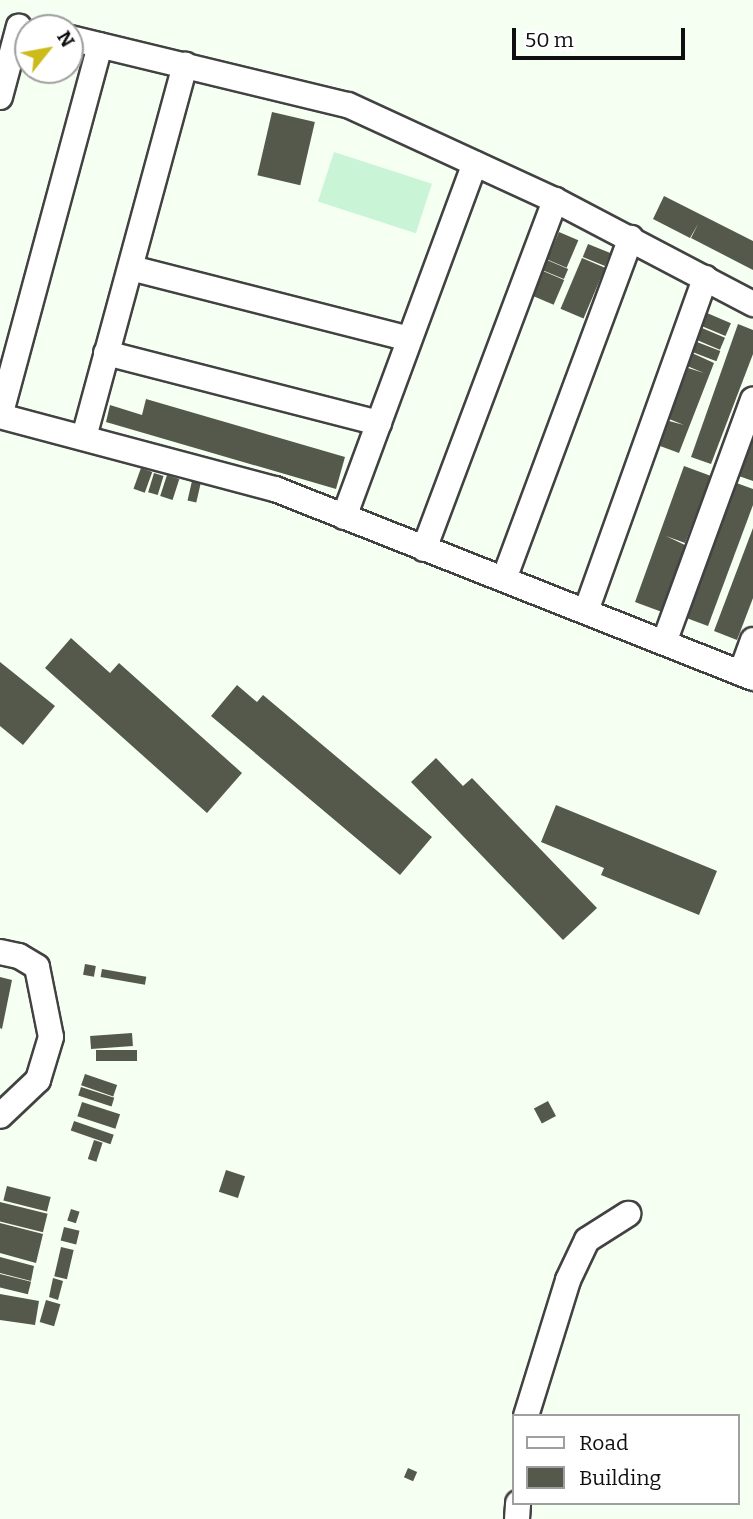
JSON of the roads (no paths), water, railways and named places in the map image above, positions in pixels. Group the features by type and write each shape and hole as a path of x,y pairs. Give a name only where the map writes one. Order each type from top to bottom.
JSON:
{"street":[{"path":"0,97 14,34"},
{"path":"84,41 348,105 555,200 753,304"},
{"path":"100,45 0,416 275,489 424,549 665,640 747,675 753,640"},
{"path":"84,437 185,64"},
{"path":"344,517 475,163"},
{"path":"424,549 555,200"},
{"path":"505,579 632,239"},
{"path":"131,268 409,339"},
{"path":"586,611 705,278"},
{"path":"106,353 379,423"},
{"path":"665,640 753,400"},
{"path":"0,952 19,956 37,967 51,1037 38,1080 0,1116"},
{"path":"527,1414 568,1280 587,1240 628,1214"}]}
